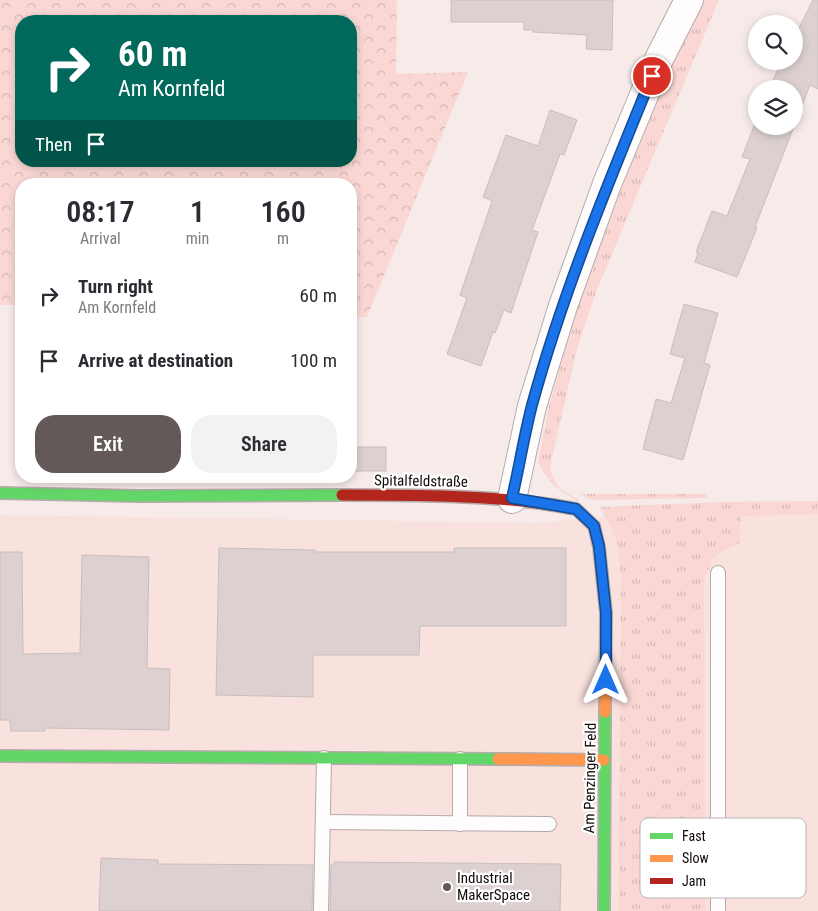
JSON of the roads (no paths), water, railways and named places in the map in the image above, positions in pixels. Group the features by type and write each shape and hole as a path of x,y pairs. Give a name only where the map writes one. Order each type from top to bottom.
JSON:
{"street":[{"path":"512,498 532,406 563,306 613,170 659,59 689,0"},
{"name":"Spitalfeldstraße","path":"0,493 138,496 404,495 512,498"},
{"name":"Am Penzinger Feld","path":"512,498 576,509 594,526 599,546 606,613 604,911"},
{"path":"0,756 604,760"}],"lane":[{"path":"718,573 718,818"},
{"path":"321,911 324,758"},
{"path":"460,759 460,824"},
{"path":"323,822 549,824"},
{"path":"718,898 718,911"}],"place":[{"name":"Industrial MakerSpace","path":"447,887"}]}
